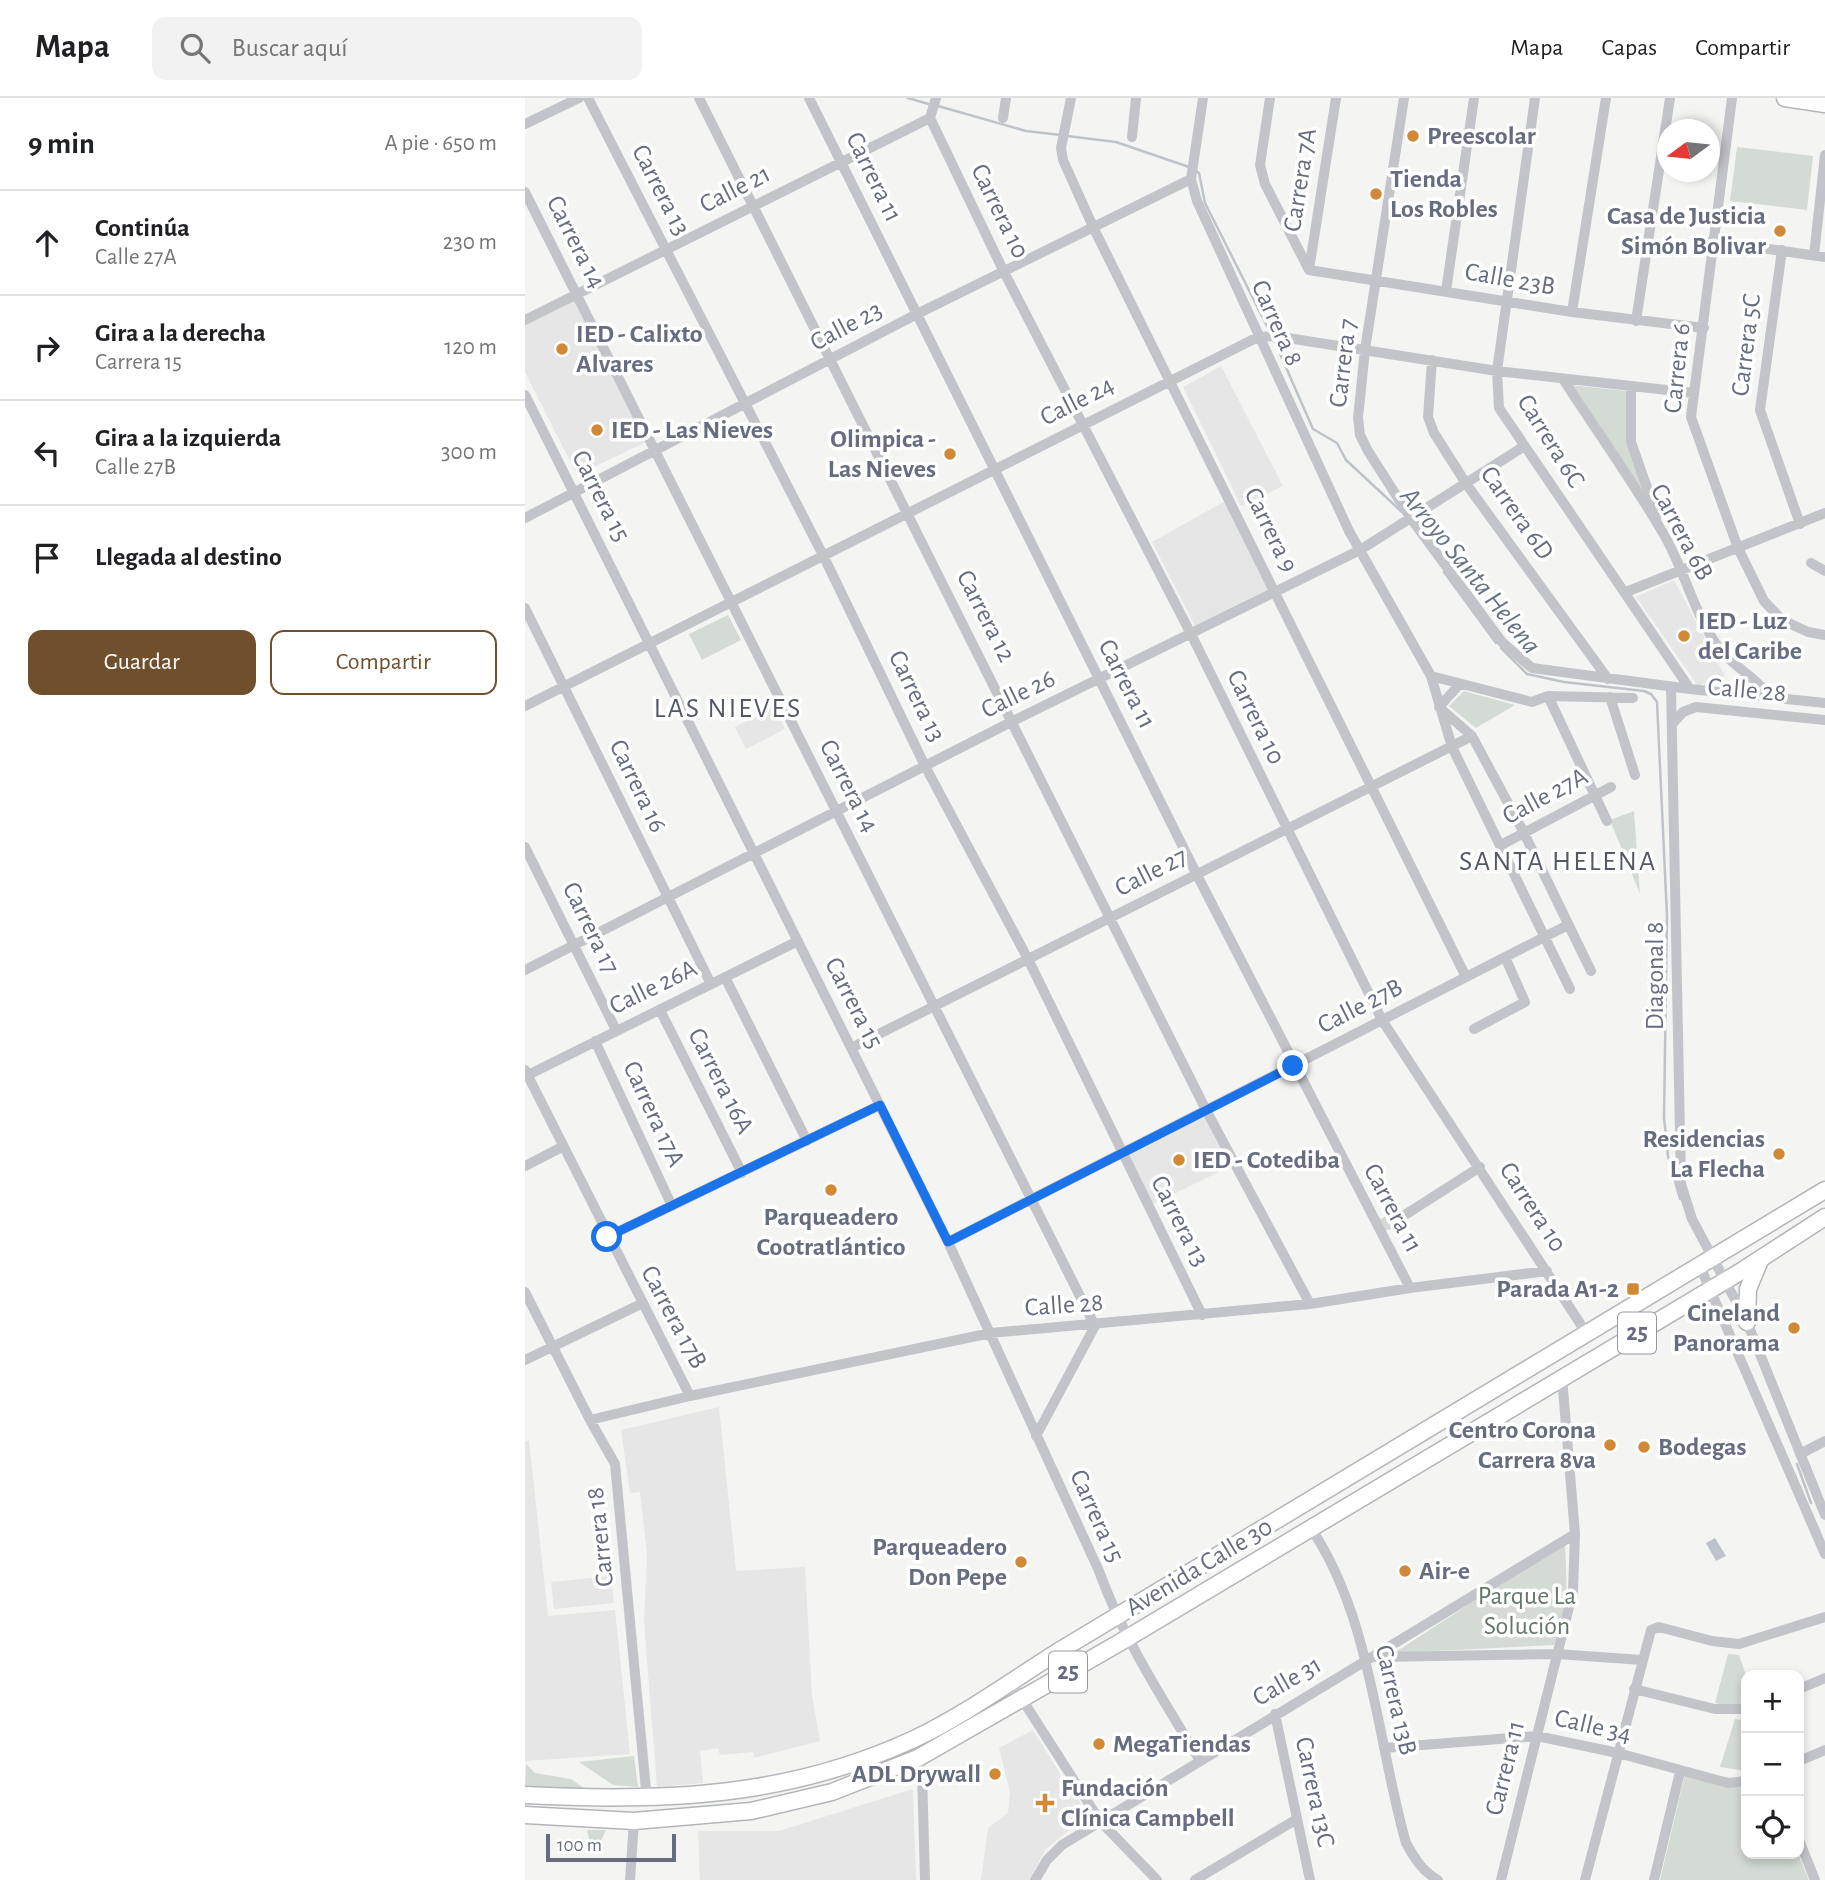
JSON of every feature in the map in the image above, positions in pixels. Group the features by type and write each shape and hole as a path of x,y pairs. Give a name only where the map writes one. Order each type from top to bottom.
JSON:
{"highway":[{"path":"1785,98 1825,104"},
{"name":"Avenida Calle 30","path":"525,1795 647,1800 712,1795 813,1776 913,1739 960,1715 1117,1617 1825,1190"},
{"name":"Avenida Calle 30","path":"525,1815 634,1821 705,1817 800,1801 856,1784 918,1758 1128,1637 1825,1217"},
{"path":"1747,1322 1748,1289 1761,1258"}],"street":[{"path":"525,124 579,98"},
{"name":"Carrera 13","path":"588,98 823,555 925,766 1028,959 1202,1315"},
{"name":"Carrera 12","path":"699,98 1206,1110 1310,1304"},
{"name":"Carrera 11","path":"809,98 1196,875 1410,1287"},
{"path":"1003,118 1006,98"},
{"name":"Carrera 9","path":"1071,98 1062,141 1063,160 1094,229 1171,379 1466,977"},
{"path":"1132,138 1136,98"},
{"name":"Carrera 8","path":"1203,98 1191,179 1197,201 1258,337 1360,550 1431,676 1452,747 1570,989"},
{"path":"1270,98 1260,165 1265,184 1309,270"},
{"name":"Carrera 7A","path":"1309,270 1336,98"},
{"name":"Carrera 7","path":"1404,98 1365,350 1358,418 1360,436 1412,520 1502,642 1522,661 1544,671 1591,686 1608,679"},
{"path":"1446,291 1474,98"},
{"name":"Carrera 6C","path":"1535,98 1497,371 1499,408 1690,690"},
{"path":"1572,312 1606,98"},
{"path":"1636,321 1670,98"},
{"name":"Carrera 6","path":"1732,98 1691,417 1738,548 1764,601 1782,620 1808,632 1825,635"},
{"name":"Calle 21","path":"525,320 842,161 933,107"},
{"name":"Carrera 10","path":"933,107 1004,272 1191,634 1285,830 1382,1020 1587,1334"},
{"path":"1712,241 1819,256 1825,155"},
{"name":"Calle 23","path":"525,518 917,314 1191,179"},
{"name":"Carrera 14","path":"525,192 1095,1326"},
{"name":"Carrera 5C","path":"1781,250 1760,410 1800,524"},
{"name":"Calle 23B","path":"1309,270 1572,312 1704,328"},
{"name":"Calle 24","path":"525,706 650,645 993,468 1258,337 1275,336 1497,371 1694,393"},
{"name":"Carrera 6D","path":"1431,360 1428,416 1434,433 1467,485 1608,679"},
{"name":"Carrera 6B","path":"1563,379 1664,535 1719,648 1740,671 1765,690 1768,701"},
{"path":"1631,387 1632,442 1664,535"},
{"name":"Carrera 15","path":"525,395 948,1242 1128,1637"},
{"name":"Calle 26","path":"525,970 755,855 836,810 1360,550 1412,520 1523,447"},
{"path":"1626,592 1825,513"},
{"path":"1811,563 1825,570"},
{"name":"Carrera 16","path":"525,608 711,984"},
{"path":"1431,676 1532,702 1591,686 1610,697 1633,698"},
{"path":"1608,679 1768,701 1825,703"},
{"path":"1459,685 1439,707 1472,736 1523,831 1591,971"},
{"name":"Diagonal 8","path":"1671,687 1677,903 1679,1165 1692,1219 1714,1257"},
{"path":"1548,696 1607,821"},
{"path":"1610,697 1635,775"},
{"name":"Calle 28","path":"1672,724 1683,712 1696,707 1825,720"},
{"name":"Calle 27","path":"851,1048 1472,736"},
{"name":"Calle 27A","path":"1501,845 1523,831 1611,787"},
{"name":"Carrera 17","path":"525,847 616,1030"},
{"name":"Calle 27B","path":"948,1242 1568,925"},
{"name":"Calle 26A","path":"526,1073 798,941"},
{"path":"1474,1029 1523,1004 1525,999 1505,957"},
{"path":"725,977 807,1141"},
{"name":"Carrera 16A","path":"660,1010 742,1172"},
{"name":"Carrera 17A","path":"595,1041 672,1206"},
{"name":"Carrera 17B","path":"526,1073 689,1396"},
{"path":"607,1237 880,1105"},
{"path":"525,1166 562,1147"},
{"path":"1400,1218 1480,1167"},
{"path":"1714,1257 1747,1322 1825,1515"},
{"path":"1699,1264 1825,1554"},
{"name":"Calle 28","path":"590,1420 689,1396 991,1333 1095,1326 1310,1304 1410,1287 1547,1271"},
{"name":"Carrera 18","path":"525,1292 615,1464 647,1800"},
{"path":"525,1360 641,1304"},
{"path":"1036,1436 1095,1326"},
{"name":"Carrera 11","path":"1501,1880 1573,1591 1575,1534 1562,1377"},
{"path":"1800,1454 1825,1441"},
{"name":"Carrera 13B","path":"1310,1527 1329,1558 1369,1660 1384,1748 1406,1843 1422,1867 1438,1880"},
{"name":"Calle 31","path":"1035,1880 1054,1852 1100,1821 1575,1534"},
{"path":"1585,1880 1651,1630 1659,1627 1712,1641 1739,1644 1825,1617"},
{"path":"1128,1637 1199,1759"},
{"path":"1369,1660 1557,1654 1642,1660"},
{"path":"1804,1687 1825,1678"},
{"path":"1011,1682 1100,1821 1157,1880"},
{"path":"1634,1689 1715,1709 1741,1709"},
{"name":"Carrera 13C","path":"1275,1714 1310,1880"},
{"name":"Calle 34","path":"1384,1748 1537,1736 1618,1753 1728,1783 1741,1782"},
{"path":"1804,1759 1825,1750"},
{"path":"918,1758 922,1772 925,1880"},
{"path":"1654,1880 1680,1772"},
{"path":"1195,1880 1297,1819"},
{"path":"630,1880 634,1821"},
{"path":"1804,1852 1815,1880"}],"shaded area":[{"path":"576,300 646,442 577,475 525,372 525,326"},
{"path":"1221,366 1283,486 1241,506 1183,387"},
{"path":"1227,500 1269,589 1195,626 1152,542"},
{"name":"IED - Luz del Caribe","path":"1674,580 1725,676 1698,686 1636,597"},
{"path":"770,698 778,714 784,712 787,718 781,721 785,729 746,749 735,727 761,714 757,705"},
{"name":"IED - Cotediba","path":"1204,1115 1231,1166 1153,1204 1128,1155"},
{"path":"719,1407 736,1571 805,1567 812,1696 820,1741 754,1758 753,1752 720,1755 718,1748 700,1751 703,1783 657,1787 644,1622 647,1554 640,1492 630,1493 621,1430"},
{"path":"529,1440 548,1616 615,1610 630,1754 525,1761 525,1442"},
{"path":"1715,1538 1726,1556 1716,1561 1706,1543"},
{"path":"611,1576 614,1603 554,1609 551,1582"},
{"name":"Fundación Clínica Campbell","path":"1033,1730 1059,1772 1063,1788 1070,1787 1088,1815 1046,1849 1029,1880 981,1880 988,1828 1008,1813 1010,1792 999,1748"},
{"path":"913,1789 916,1880 700,1880 698,1831 779,1831"}],"green space":[{"path":"1737,147 1813,156 1807,210 1730,201"},
{"path":"1570,385 1627,391 1627,427 1648,500"},
{"path":"728,615 741,640 702,660 689,634"},
{"path":"1464,691 1515,705 1476,728 1449,706"},
{"path":"1634,811 1640,894 1610,820"},
{"path":"1393,1212 1402,1228 1385,1230 1379,1220"},
{"name":"Parque La Solución","path":"1565,1542 1567,1597 1554,1645 1394,1653"},
{"path":"1728,1654 1739,1655 1744,1670 1741,1670 1741,1704 1726,1706 1715,1703"},
{"path":"1735,1719 1741,1720 1741,1770 1720,1767"},
{"path":"634,1756 638,1787 613,1785 579,1762"},
{"path":"526,1764 535,1773 571,1779 588,1791 525,1787"},
{"path":"1686,1770 1741,1780 1741,1859 1800,1859 1809,1880 1660,1880"},
{"path":"587,1830 606,1830 600,1843 590,1843"}],"waterway":[{"path":"908,98 932,105"},
{"path":"938,106 1026,131 1061,135"},
{"path":"1067,136 1116,142 1189,167"},
{"name":"Arroyo Santa Helena","path":"1195,170 1199,173 1205,203 1271,334"},
{"name":"Arroyo Santa Helena","path":"1274,340 1313,429 1337,443 1346,460 1402,512"},
{"name":"Arroyo Santa Helena","path":"1444,572 1496,643"},
{"name":"Arroyo Santa Helena","path":"1501,648 1527,674 1564,682 1644,691 1651,694 1657,702 1667,916 1664,1118 1668,1156 1680,1199"},
{"path":"1797,1464 1811,1503"}],"place":[{"name":"Preescolar","path":"1413,136"},
{"name":"Tienda Los Robles","path":"1376,194"},
{"name":"Casa de Justicia Simón Bolivar","path":"1780,231"},
{"name":"IED - Calixto Alvares","path":"562,349"},
{"name":"IED - Las Nieves","path":"597,430"},
{"name":"Olimpica - Las Nieves","path":"950,454"},
{"name":"IED - Luz del Caribe","path":"1684,636"},
{"name":"Residencias La Flecha","path":"1779,1154"},
{"name":"IED - Cotediba","path":"1179,1160"},
{"name":"Parqueadero Cootratlántico","path":"831,1190"},
{"name":"Parada A1-2","path":"1633,1289"},
{"name":"Cineland Panorama","path":"1794,1328"},
{"name":"Centro Corona Carrera 8va","path":"1610,1445"},
{"name":"Bodegas","path":"1644,1447"},
{"name":"Parqueadero Don Pepe","path":"1021,1562"},
{"name":"Air-e","path":"1405,1571"},
{"name":"MegaTiendas","path":"1099,1744"},
{"name":"ADL Drywall","path":"995,1774"},
{"name":"Fundación Clínica Campbell","path":"1045,1803"}],"district":[{"name":"LAS NIEVES","path":"728,709"},
{"name":"SANTA HELENA","path":"1558,862"}],"route":[{"path":"607,1237 880,1105 948,1242 1293,1066"}]}
